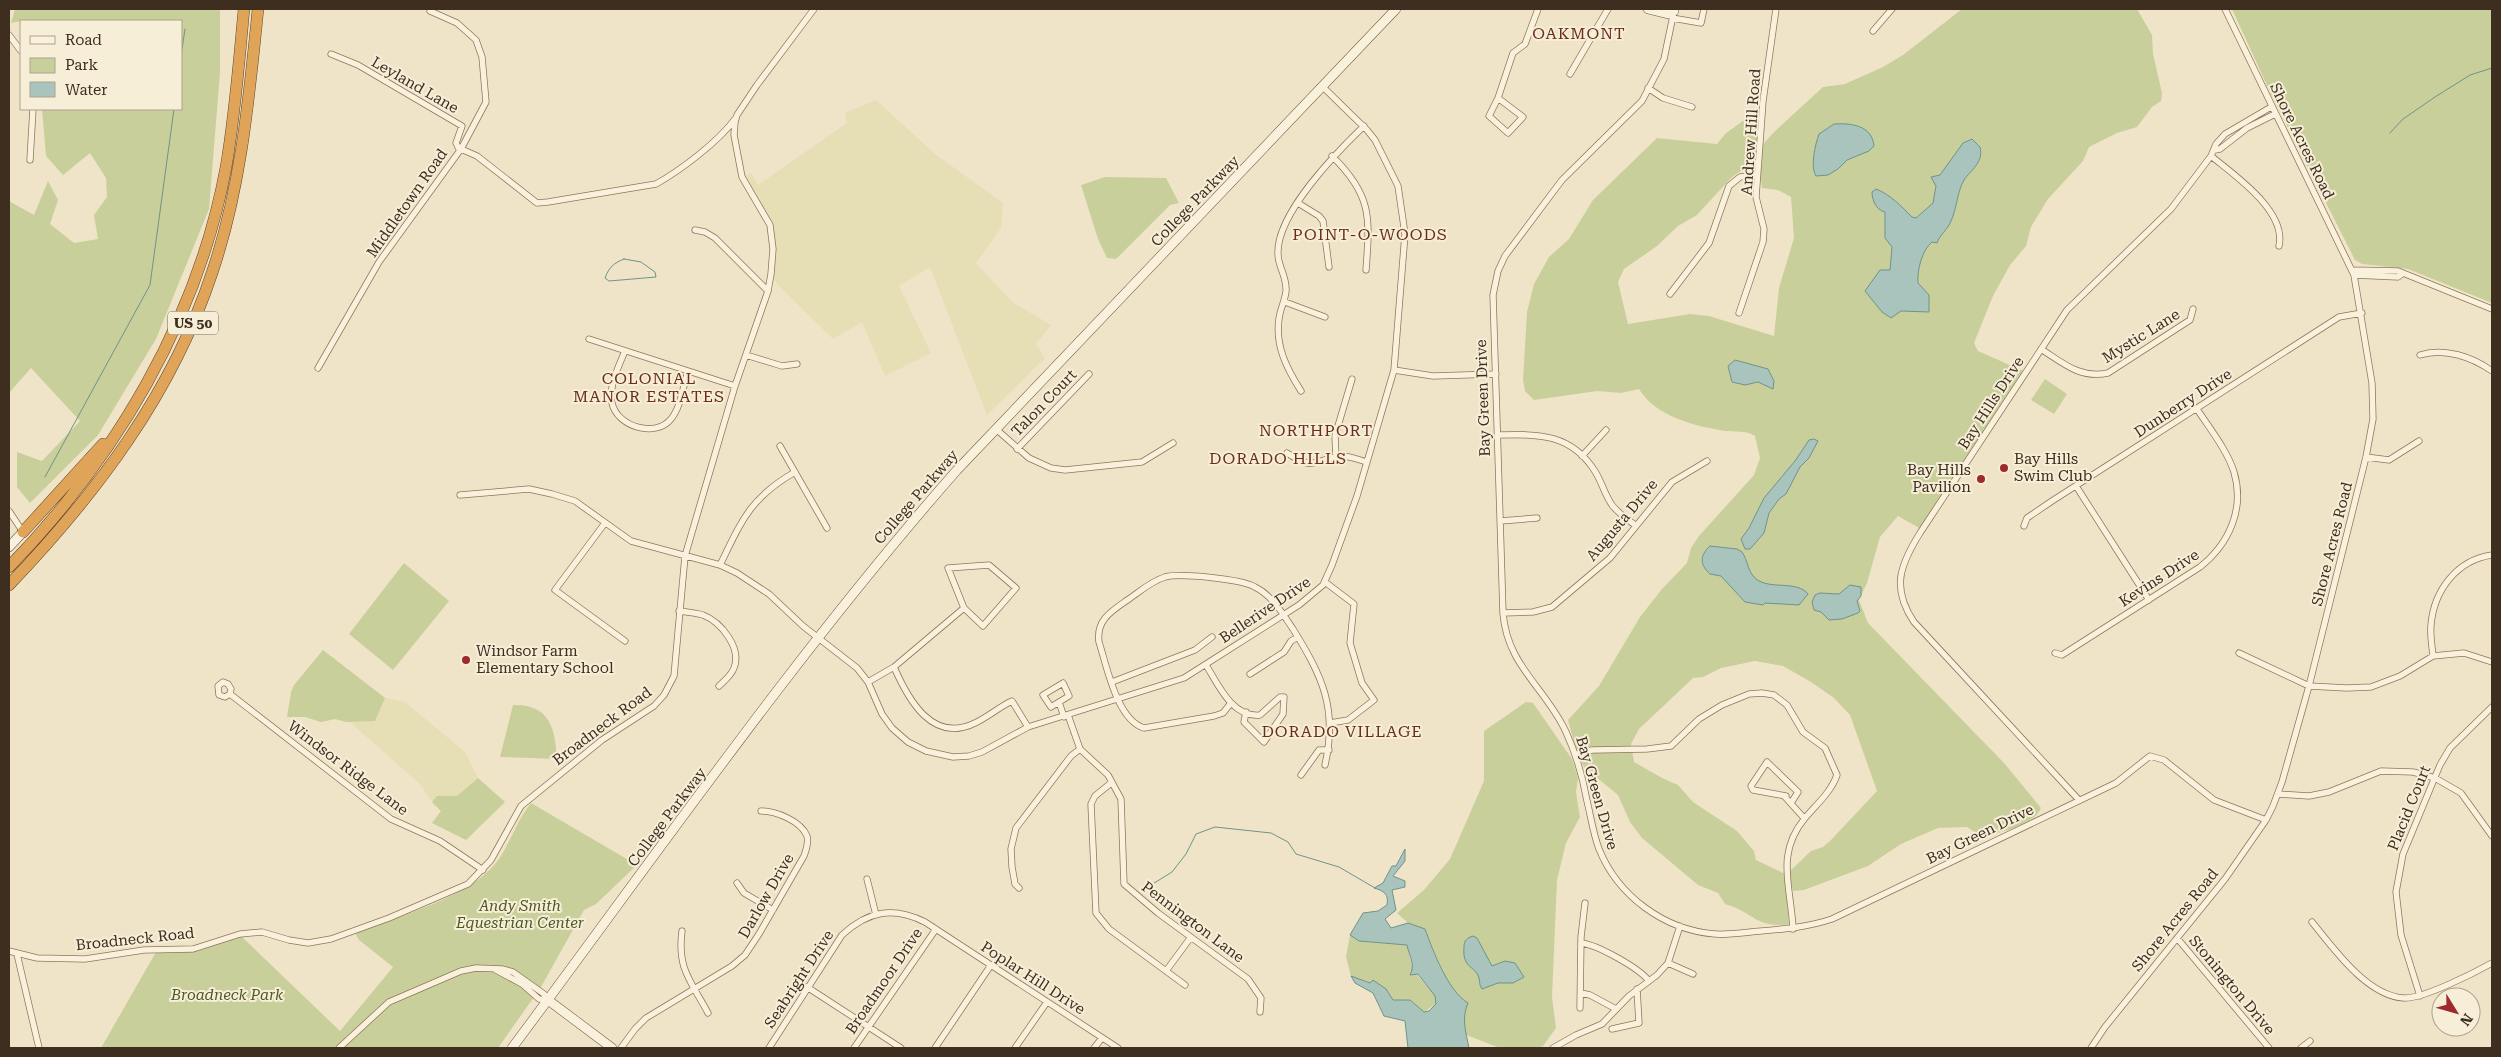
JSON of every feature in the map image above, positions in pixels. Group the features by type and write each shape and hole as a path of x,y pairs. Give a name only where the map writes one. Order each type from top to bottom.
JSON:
{"highway":[{"name":"US 50","path":"9,567 48,526 95,467 132,411 189,294 213,220 228,151 244,9"},
{"name":"US 50","path":"9,585 74,515 110,468 146,414 188,335 212,273 242,148 258,9"},
{"path":"23,532 103,444 147,373 156,364"}],"main road":[{"name":"College Parkway","path":"512,1048 817,638 922,509 1396,9"},
{"path":"1648,9 1668,14 1673,12"},
{"path":"9,547 23,532"},
{"path":"548,1000 612,1048"}],"street":[{"path":"737,115 814,9"},
{"path":"1498,98 1523,117 1508,133 1489,116 1498,98 1514,53 1526,44 1538,9"},
{"path":"1570,74 1608,9"},
{"path":"1673,12 1701,23 1704,9"},
{"name":"Andrew Hill Road","path":"1739,313 1763,242 1763,223 1756,197 1757,175 1763,101 1776,9"},
{"path":"1873,31 1892,9"},
{"name":"Shore Acres Road","path":"2091,1048 2225,879 2266,820 2278,794 2309,686 2366,457 2373,419 2373,398 2362,313 2353,272 2271,107 2225,9"},
{"name":"Leyland Lane","path":"430,12 458,23 476,40 482,57 486,102 460,150"},
{"name":"Bay Green Drive","path":"1673,12 1664,59 1648,88 1637,100 1632,110 1562,180 1505,256 1498,271 1492,295 1503,613 1512,651 1556,713 1575,755 1595,840 1607,866 1624,889 1639,903 1656,916 1680,926 1716,934 1793,929 1832,919 2116,783 2144,760 2156,756 2214,800 2266,820"},
{"path":"9,35 20,49"},
{"name":"Leyland Lane","path":"331,54 358,65 462,126 456,143 460,150"},
{"name":"Bellerive Drive","path":"460,495 530,489 575,501 631,541 720,565 758,586 817,638 857,668 868,682 882,714 892,728 908,742 926,750 953,757 969,756 1028,727 1179,680 1284,615 1312,596 1324,582 1355,503 1394,370 1405,234 1398,186 1375,140 1364,126 1323,87"},
{"path":"1648,88 1664,98 1692,107"},
{"name":"Bay Hills Drive","path":"2079,800 1914,622 1904,603 1900,585 1903,565 1908,552 2066,310 2171,209 2213,153 2216,144 2226,134 2271,107"},
{"path":"30,160 33,110"},
{"name":"Bay Hills Drive","path":"2213,153 2247,128 2275,114"},
{"name":"Middletown Road","path":"318,368 379,262 460,150 477,156 537,203 548,202 656,184 671,176 718,138 737,115"},
{"name":"Broadneck Road","path":"9,951 37,958 85,959 144,950 193,949 240,934 262,932 289,940 308,943 331,939 425,904 468,884 482,870 505,837 521,806 602,740 654,706 664,695 674,676 685,556 735,386 768,291 773,249 770,225 742,177 734,135 737,115"},
{"path":"1301,391 1286,366 1280,346 1278,323 1281,306 1285,302 1287,282 1278,253 1287,224 1298,203 1332,156 1364,126"},
{"path":"2213,153 2267,206 2281,236 2279,246"},
{"path":"1332,156 1355,180 1368,211 1369,229 1366,270"},
{"path":"1670,294 1709,243 1729,186 1740,177 1757,175"},
{"path":"1298,203 1319,216 1322,221 1330,267"},
{"path":"695,230 705,232 715,238 768,291"},
{"path":"2353,272 2380,269 2398,271 2492,309"},
{"path":"1285,302 1325,316"},
{"name":"Mystic Lane","path":"2041,349 2079,373 2094,376 2108,373 2190,320 2193,309"},
{"name":"Dunberry Drive","path":"2024,526 2027,518 2339,316 2362,313"},
{"path":"589,339 735,386"},
{"path":"625,351 610,396 616,413 624,422 649,430 667,424 675,414 688,371"},
{"path":"2420,355 2434,351 2450,353 2481,364 2492,371"},
{"path":"746,355 782,366 797,364"},
{"path":"1394,370 1433,376 1496,374"},
{"name":"Talon Court","path":"1017,448 1089,374"},
{"path":"1336,458 1335,436 1352,379"},
{"name":"Kevins Drive","path":"2055,653 2062,655 2149,600 2211,559 2226,540 2234,520 2238,492 2233,470 2221,445 2197,409"},
{"path":"996,429 1017,448 1040,464 1065,470 1142,462 1173,443"},
{"path":"1582,456 1606,430"},
{"path":"1497,435 1549,436 1567,444 1582,456 1596,474 1613,506 1635,525"},
{"path":"2366,457 2389,460 2419,441"},
{"path":"780,446 827,528"},
{"path":"1288,453 1308,463 1323,462 1344,456 1367,462"},
{"name":"Augusta Drive","path":"1503,613 1533,612 1552,607 1602,567 1672,482 1688,470 1707,461"},
{"path":"720,565 741,521 754,502 775,483 795,472"},
{"path":"2076,486 2149,600"},
{"path":"9,511 23,532"},
{"path":"1500,520 1537,518"},
{"path":"605,524 556,590 625,641"},
{"path":"2433,656 2431,626 2436,599 2449,578 2464,564 2492,555"},
{"path":"989,565 1016,588 983,626 964,608 948,568 989,565"},
{"path":"1231,703 1223,713 1214,716 1144,728 1129,718 1118,700 1099,642 1098,634 1102,621 1112,610 1165,577 1232,580 1248,583 1267,595 1284,615 1322,679 1330,723 1329,750 1325,765"},
{"path":"1324,582 1354,604 1350,643 1362,683 1374,700 1348,720 1330,723"},
{"path":"868,682 894,667 964,608"},
{"path":"680,611 703,615 716,623 730,640 734,652 735,666 729,677 719,686"},
{"path":"1112,682 1195,650 1212,637"},
{"path":"1250,674 1284,652 1291,641 1298,637"},
{"path":"2239,653 2309,686 2372,687 2400,676 2433,656 2464,653 2492,662"},
{"path":"1206,665 1231,703 1246,712 1260,715 1280,697 1284,697 1283,714 1264,742 1244,722 1246,712"},
{"path":"894,667 913,704 932,722 940,725 963,727 975,723 1012,701 1028,727"},
{"path":"1063,683 1069,696 1059,702 1051,707 1043,695 1063,683"},
{"name":"Windsor Ridge Lane","path":"230,694 391,819 440,841 482,870"},
{"path":"1575,755 1592,750 1647,749 1671,746 1699,719 1722,705 1749,694 1774,696 1786,705 1803,732 1826,748 1837,775 1829,790 1804,818 1792,836 1785,862 1793,929"},
{"name":"Pennington Lane","path":"1059,702 1080,749 1108,775 1121,798 1124,884 1191,938 1248,979 1261,998 1260,1012"},
{"name":"Placid Court","path":"2420,996 2401,934 2396,892 2403,854 2435,778 2450,748 2492,707"},
{"path":"1019,888 1016,884 1012,867 1011,849 1016,828 1071,756 1080,749"},
{"path":"1301,775 1319,750 1329,750"},
{"path":"1791,803 1798,792 1766,762 1751,786 1753,790 1786,796 1791,803 1804,818"},
{"path":"2278,794 2299,796 2320,794 2372,774 2392,770 2413,772 2435,778 2460,793 2492,836"},
{"path":"1111,783 1095,796 1091,804 1096,913 1108,929 1185,985"},
{"name":"Darlow Drive","path":"621,1048 646,1018 742,958 751,947 773,910 804,856 808,840 799,827 779,814 761,811"},
{"path":"867,879 876,914"},
{"path":"737,883 749,896 773,910"},
{"path":"1580,1008 1581,943 1585,903"},
{"name":"Seabright Drive","path":"769,1048 842,935 856,923 876,914 903,913 936,929"},
{"path":"2312,922 2373,987 2393,996 2406,998 2420,996 2492,963"},
{"path":"1552,1048 1602,1024 1616,1009 1649,981 1668,962 1680,926"},
{"name":"Poplar Hill Drive","path":"936,929 1118,1048"},
{"name":"Broadmoor Drive","path":"854,1048 936,929"},
{"path":"682,931 680,957 685,973 708,1013"},
{"path":"1166,971 1191,938"},
{"name":"Stonington Drive","path":"2177,938 2269,1048"},
{"path":"1581,943 1594,947 1641,973 1649,981"},
{"path":"17,954 39,1048"},
{"path":"1668,962 1693,974"},
{"path":"935,1048 991,965"},
{"path":"339,1048 378,1011 395,999 461,971 476,968 494,969 522,984 539,998 548,1000"},
{"path":"807,987 901,1048"},
{"path":"1612,1029 1639,1022 1638,989"},
{"path":"1581,993 1590,994 1616,1009"},
{"path":"1015,1048 1047,1002"},
{"path":"1094,1048 1102,1038"},
{"path":"2301,1048 2310,1041"}],"shaded area":[{"path":"876,100 935,154 1003,203 1001,228 976,263 1012,302 1051,325 1036,344 1045,358 987,415 930,267 899,286 931,353 885,376 862,322 833,339 777,284 771,274 770,225 742,177 751,173 758,185 847,123 845,113"},
{"path":"323,650 385,698 405,702 465,752 478,778 505,802 466,840 432,823 441,811 432,802 421,785 350,722 335,719 321,722 305,717 287,717"}],"green space":[{"path":"15,9 220,9 220,73 209,209 156,339 98,435 30,503 17,487 17,452 42,461 80,421 31,368 9,393 9,201 34,215 48,181 58,200 50,224 74,243 98,239 94,215 107,197 106,178 90,153 63,175 46,156 42,110 182,110 182,20 20,20 11,23"},
{"path":"1962,9 2137,9 2152,35 2153,54 2162,93 2161,101 2152,107 2137,127 2117,133 2089,147 2083,161 2048,199 2031,227 2026,246 2010,265 1993,296 1974,343 1978,351 2028,373 1987,426 1921,529 1898,516 1880,537 1867,583 1859,600 1868,623 2005,764 2041,808 2031,820 2024,824 1982,837 1967,827 1938,828 1901,844 1868,866 1804,890 1793,891 1789,872 1811,851 1823,847 1830,841 1877,791 1850,715 1834,698 1783,666 1755,661 1721,668 1703,677 1693,678 1639,729 1631,744 1634,762 1678,785 1693,802 1737,831 1754,851 1756,860 1785,874 1789,924 1769,924 1725,904 1718,893 1698,885 1642,838 1630,822 1618,795 1584,767 1576,750 1568,720 1599,686 1640,617 1662,589 1687,563 1691,548 1699,536 1754,475 1760,458 1755,436 1744,432 1725,431 1688,423 1665,413 1646,398 1639,389 1621,393 1597,391 1534,400 1525,391 1523,380 1527,312 1534,284 1549,257 1569,239 1593,200 1657,138 1717,144 1725,134 1751,115 1756,117 1759,128 1750,170 1739,172 1731,178 1697,215 1678,226 1657,246 1624,269 1618,282 1628,324 1690,314 1709,316 1774,336 1779,288 1794,238 1791,197 1778,190 1762,188 1758,150 1774,132 1823,87 1845,84 1883,67 1903,55"},
{"path":"2232,9 2492,9 2492,303 2408,269 2362,264 2355,260 2271,94"},
{"path":"1105,177 1166,178 1179,203 1170,205 1116,259 1107,258 1098,239 1081,185"},
{"path":"2045,379 2067,394 2054,414 2031,400"},
{"path":"404,563 449,601 393,670 349,634"},
{"path":"323,650 385,698 375,721 346,722 335,719 321,722 305,717 287,717 294,685"},
{"path":"1526,702 1533,703 1572,759 1578,778 1576,792 1580,817 1566,843 1557,880 1552,997 1556,1028 1543,1046 1537,1048 1500,1048 1461,1033 1445,976 1427,937 1426,930 1408,923 1397,913 1424,890 1450,859 1484,781 1484,731"},
{"path":"513,705 525,706 543,713 552,728 557,759 500,757"},
{"path":"478,778 505,802 466,840 432,823 441,811 432,802 437,796 457,796"},
{"path":"531,803 637,865 596,904 584,910 541,987 498,1048 101,1048 156,952 198,951 240,935 340,1031 393,967 359,940 355,933 433,904 471,884 487,872 499,859"},
{"path":"1350,935 1359,941 1407,945 1413,970 1435,996 1436,1004 1424,1012 1410,1000 1393,1000 1386,989 1373,981 1371,983 1351,976 1346,957"}],"water":[{"path":"1834,124 1860,127 1869,134 1874,146 1869,151 1847,160 1828,175 1816,176 1813,162 1819,134"},
{"path":"1972,139 1980,147 1979,161 1964,180 1950,224 1937,243 1932,242 1925,250 1919,266 1918,283 1929,295 1929,312 1901,311 1891,318 1882,312 1865,291 1880,270 1890,270 1892,247 1885,238 1885,212 1875,204 1872,192 1876,189 1886,194 1912,217 1916,218 1933,203 1936,186 1931,177 1940,175 1963,143"},
{"path":"1735,360 1768,369 1774,381 1773,389 1758,382 1745,385 1732,382 1728,366"},
{"path":"1814,439 1818,441 1809,458 1800,467 1786,494 1779,499 1769,513 1764,533 1750,549 1745,549 1741,539 1749,528 1764,498 1795,461 1809,440"},
{"path":"1710,546 1737,549 1742,552 1751,573 1762,582 1797,587 1808,594 1799,605 1765,603 1763,605 1745,602 1721,576 1710,574 1704,567 1702,560 1704,553"},
{"path":"1850,585 1861,587 1861,596 1857,601 1860,611 1858,613 1842,619 1829,620 1821,612 1814,610 1812,602 1815,595 1820,593 1839,594"},
{"path":"1405,849 1405,861 1393,876 1405,881 1405,887 1392,890 1396,910 1385,919 1391,928 1408,923 1425,929 1448,980 1468,1003 1464,1020 1469,1048 1408,1048 1405,1021 1384,1016 1373,993 1355,983 1351,976 1370,983 1373,980 1386,989 1393,1000 1410,1000 1424,1012 1429,1011 1436,1004 1435,996 1418,974 1410,975 1412,964 1407,945 1359,941 1350,935 1363,913 1378,911 1387,905 1385,894 1381,890 1374,888 1383,883 1392,866 1396,866"},
{"path":"1473,936 1477,938 1492,966 1505,961 1515,963 1524,977 1513,983 1498,983 1482,989 1477,974 1467,963 1464,954 1465,941"}],"waterway":[{"path":"182,49 185,29"},
{"path":"2390,133 2403,119 2435,97 2470,75 2492,68"},
{"path":"45,477 150,285 174,110"},
{"path":"624,259 641,262 655,272 656,277 609,281 605,278 612,266 624,259"},
{"path":"1151,885 1172,872 1186,854 1196,834 1215,827 1271,833 1288,842 1296,854 1339,867 1375,888"}],"place":[{"name":"Bay Hills Swim Club","path":"2004,468"},
{"name":"Bay Hills Pavilion","path":"1981,479"},
{"name":"Windsor Farm Elementary School","path":"466,660"}],"district":[{"name":"OAKMONT","path":"1579,33"},
{"name":"POINT-O-WOODS","path":"1370,234"},
{"name":"COLONIAL MANOR ESTATES","path":"649,387"},
{"name":"NORTHPORT","path":"1316,430"},
{"name":"DORADO HILLS","path":"1278,458"},
{"name":"DORADO VILLAGE","path":"1342,731"}],"park label":[{"name":"Andy Smith Equestrian Center","path":"520,914"},
{"name":"Broadneck Park","path":"227,995"}]}
